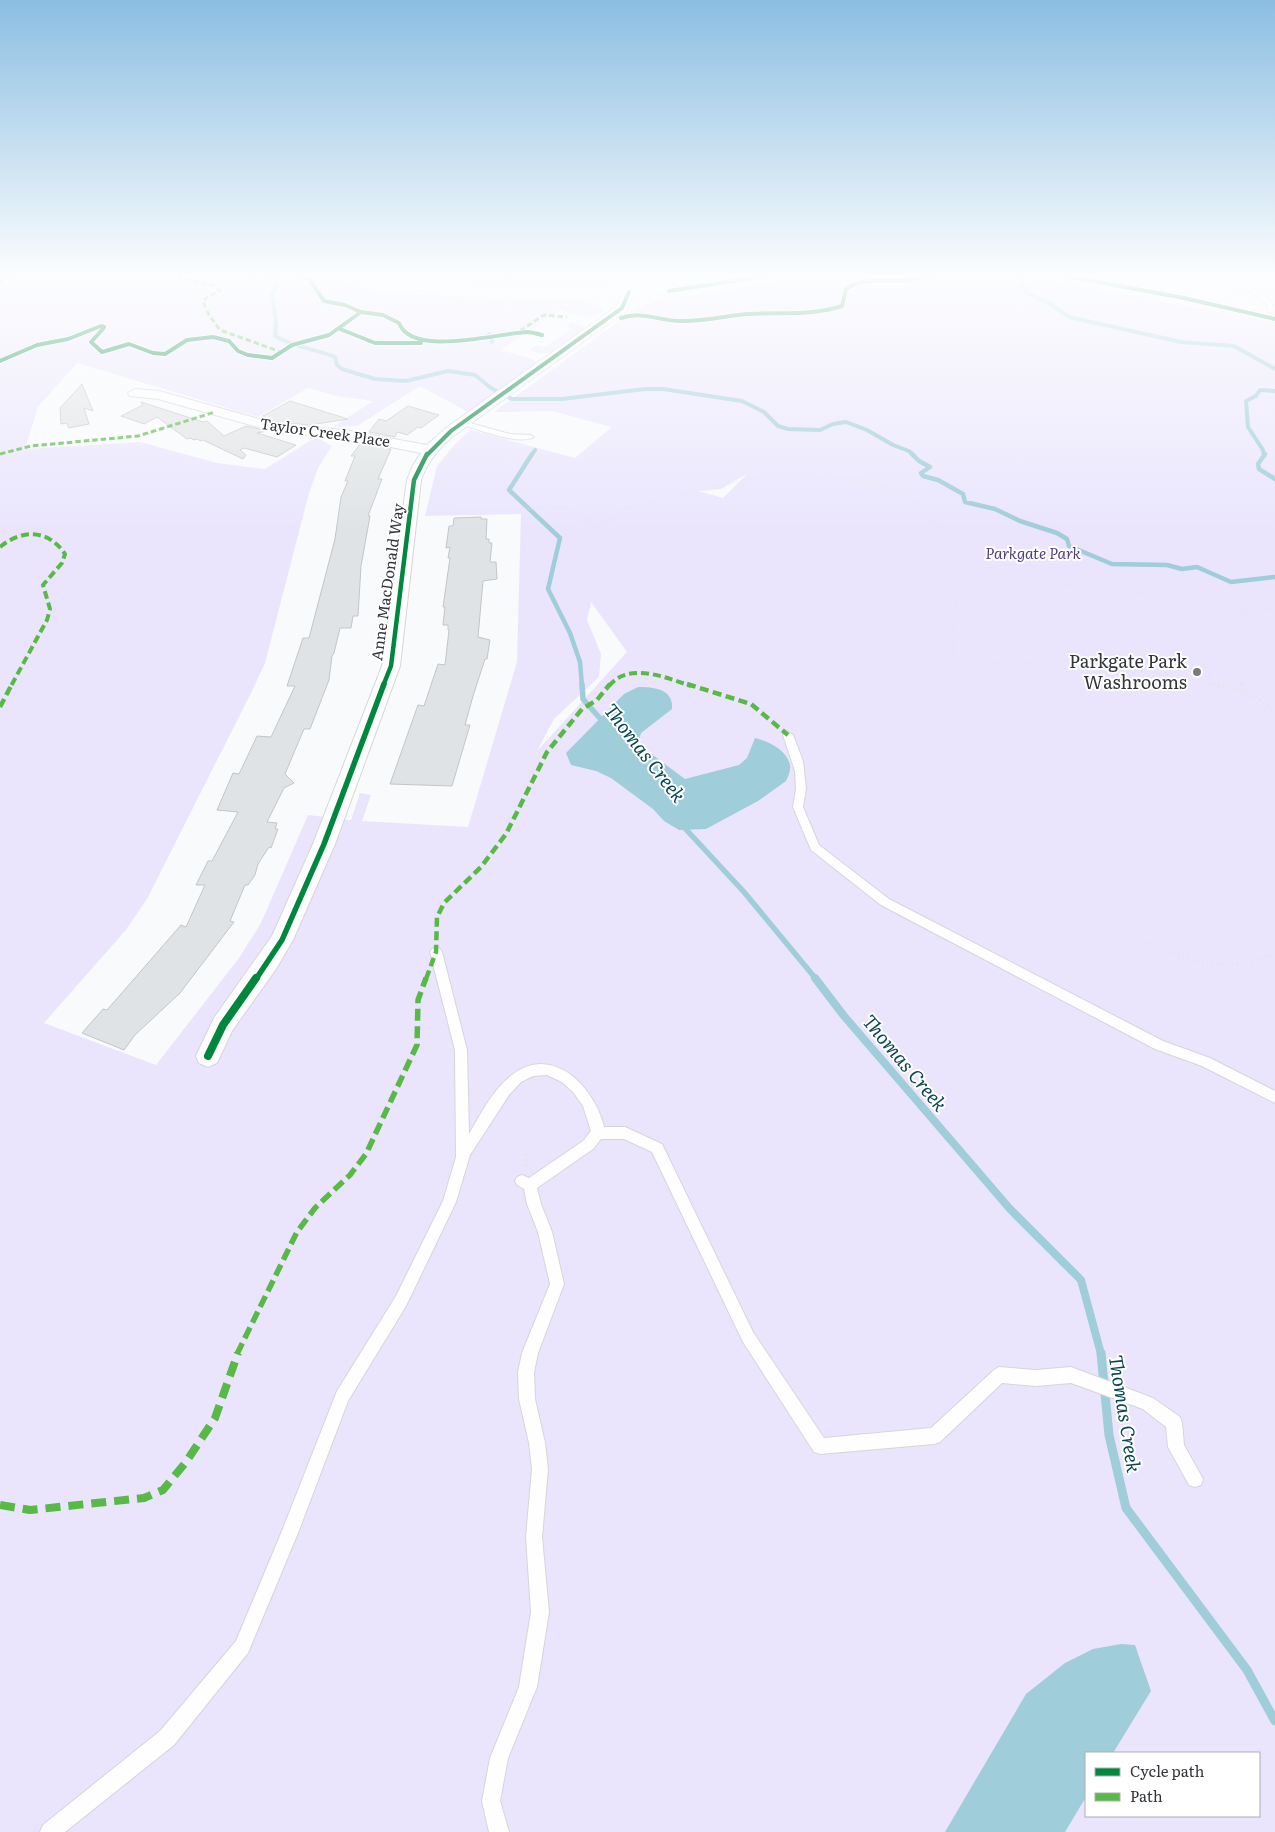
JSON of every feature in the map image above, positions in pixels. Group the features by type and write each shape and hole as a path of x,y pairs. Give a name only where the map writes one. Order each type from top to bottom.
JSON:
{"street":[{"name":"Anne MacDonald Way","path":"208,1056 223,1025 282,940 324,844 379,697 390,666 417,469 429,450 549,360"},
{"name":"Taylor Creek Place","path":"135,393 159,395 276,428 345,434 429,450"}],"lane":[{"path":"463,423 510,436 530,437"},
{"path":"788,736 798,755 802,795 798,807 815,847 878,897 1159,1045 1206,1062 1275,1098"},
{"path":"50,1832 167,1738 242,1647 290,1533 342,1396 401,1301 449,1202 463,1153 461,1050 436,952"},
{"path":"463,1153 501,1094 522,1072 547,1068 573,1082 585,1099 597,1123 598,1133 588,1145 526,1183 545,1232 557,1284 530,1353 526,1372 527,1399 537,1443 540,1469 534,1537 540,1612 528,1687 499,1758 491,1801 499,1832"},
{"path":"598,1133 625,1133 657,1148 723,1288 748,1336 820,1446 934,1436 999,1375 1036,1378 1072,1374 1148,1403 1174,1424 1176,1447 1195,1479"}],"path":[{"path":"410,515 505,511 534,507 564,508 580,516 589,524 601,524 613,513 623,509 764,476 794,475 862,480 886,486 922,505 938,527 955,538 967,549 972,558 970,568 961,581 956,600 953,657 1007,664 1058,660 1097,662 1243,690 1275,711"},
{"path":"970,568 1081,588 1188,597 1233,610 1275,609"},
{"path":"1132,668 1174,652 1211,634 1246,611"},
{"path":"1229,623 1243,690"},
{"path":"1141,940 1214,966 1244,964 1275,954"}],"green space":[{"name":"Parkgate Park","path":"0,360 534,360 537,363 468,412 420,386 357,426 333,427 373,401 337,396 308,388 258,417 77,363 38,407 25,449 140,442 217,463 265,469 316,437 332,446 318,468 309,493 265,663 252,691 147,899 125,931 44,1023 156,1065 239,958 261,923 308,815 351,820 360,793 371,795 362,821 468,827 517,662 521,514 425,516 437,466 457,442 471,430 575,458 612,427 552,411 494,412 565,360 1275,360 1275,1832 0,1832","holes":["746,475 723,498 698,491 721,489","591,602 627,652 537,751 554,719 599,677 601,654 587,620"]}],"water":[{"path":"638,687 662,690 670,697 672,709 641,733 638,744 685,779 739,765 747,758 755,738 766,741 785,755 790,767 786,781 758,801 706,829 679,830 664,821 653,809 611,778 596,771 571,765 566,753 624,694"},
{"path":"1121,1644 1135,1645 1151,1691 1114,1752 1085,1752 1085,1799 1065,1832 945,1832 1026,1694 1065,1663 1093,1649"}],"building":[{"path":"82,384 93,411 84,408 89,424 69,428 67,423 61,424 60,408"},
{"path":"290,401 348,419 310,425 277,422 261,417"},
{"path":"141,402 203,422 207,421 224,436 246,426 267,431 257,433 296,445 277,457 244,448 240,450 246,455 243,459 203,440 187,439 157,417 144,424 121,416 143,405"},
{"path":"408,406 439,415 407,435 397,432 395,437 369,432 379,419 386,421"},
{"path":"361,443 391,449 378,479 382,479 368,516 370,516 361,566 358,616 353,616 351,628 340,628 332,656 329,680 310,729 304,729 285,774 294,783 284,788 267,822 277,823 275,829 278,829 271,848 269,847 258,864 255,875 248,885 245,885 230,921 234,922 180,993 135,1035 124,1050 82,1033 103,1009 107,1010 181,925 186,927 205,885 196,885 208,861 212,861 238,812 217,810 233,773 239,774 257,736 271,737 295,686 287,686 303,638 309,638 335,539 341,497 348,481 345,481 355,456 351,456"},
{"path":"481,517 481,519 487,519 486,539 489,539 489,543 492,543 490,562 496,562 497,579 483,581 478,637 490,640 487,659 485,659 465,725 470,725 452,786 390,784 418,705 424,706 438,664 445,665 449,630 448,625 443,625 445,607 443,607 450,558 448,558 450,547 446,548 449,526 453,526 454,518"}],"waterway":[{"path":"336,360 337,365 342,369 375,379 406,381 448,371 475,375 491,388 512,399 562,399 645,389 663,389 742,401 764,412 778,426 788,429 820,430 833,424 846,422 867,430 893,445 909,451 919,461 930,467 921,473 923,476 938,480 963,494 965,502 995,509 1020,521 1057,533 1067,539 1069,546 1112,564 1167,565 1182,569 1197,567 1231,582 1275,577"},
{"path":"1260,360 1275,369"},
{"path":"1264,456 1263,450 1248,427 1246,401 1256,396 1260,390 1275,391"},
{"name":"Thomas Creek","path":"531,456 535,450"},
{"name":"Thomas Creek","path":"532,454 509,490 560,538 548,589 570,633 580,662 582,686"},
{"path":"1264,456 1258,464 1259,469 1275,479"},
{"name":"Thomas Creek","path":"582,684 583,699 605,724"},
{"name":"Thomas Creek","path":"681,824 744,892 816,979"},
{"name":"Thomas Creek","path":"815,978 844,1016 1010,1209 1081,1280 1101,1354"},
{"name":"Thomas Creek","path":"1101,1353 1109,1435 1126,1508 1247,1670 1275,1721"}],"marked path":[{"path":"0,454 31,446 138,436 215,412"},
{"path":"0,547 16,536 30,534 50,540 65,554 60,567 43,585 50,609 47,620 0,707"},
{"path":"0,1505 30,1510 144,1498 163,1490 186,1462 215,1418 240,1347 297,1232 315,1208 350,1175 366,1154 397,1085 411,1061 417,1045 418,1000 436,952 437,917 444,903 481,867 506,834 547,752 582,709 597,700 612,682 636,673 649,673 751,704 788,735"}],"cycle path":[{"path":"208,1056 223,1025 282,940 324,844 391,666 414,480 420,465 433,447 451,431 549,360"}],"place":[{"name":"Parkgate Park Washrooms","path":"1197,672"}]}
